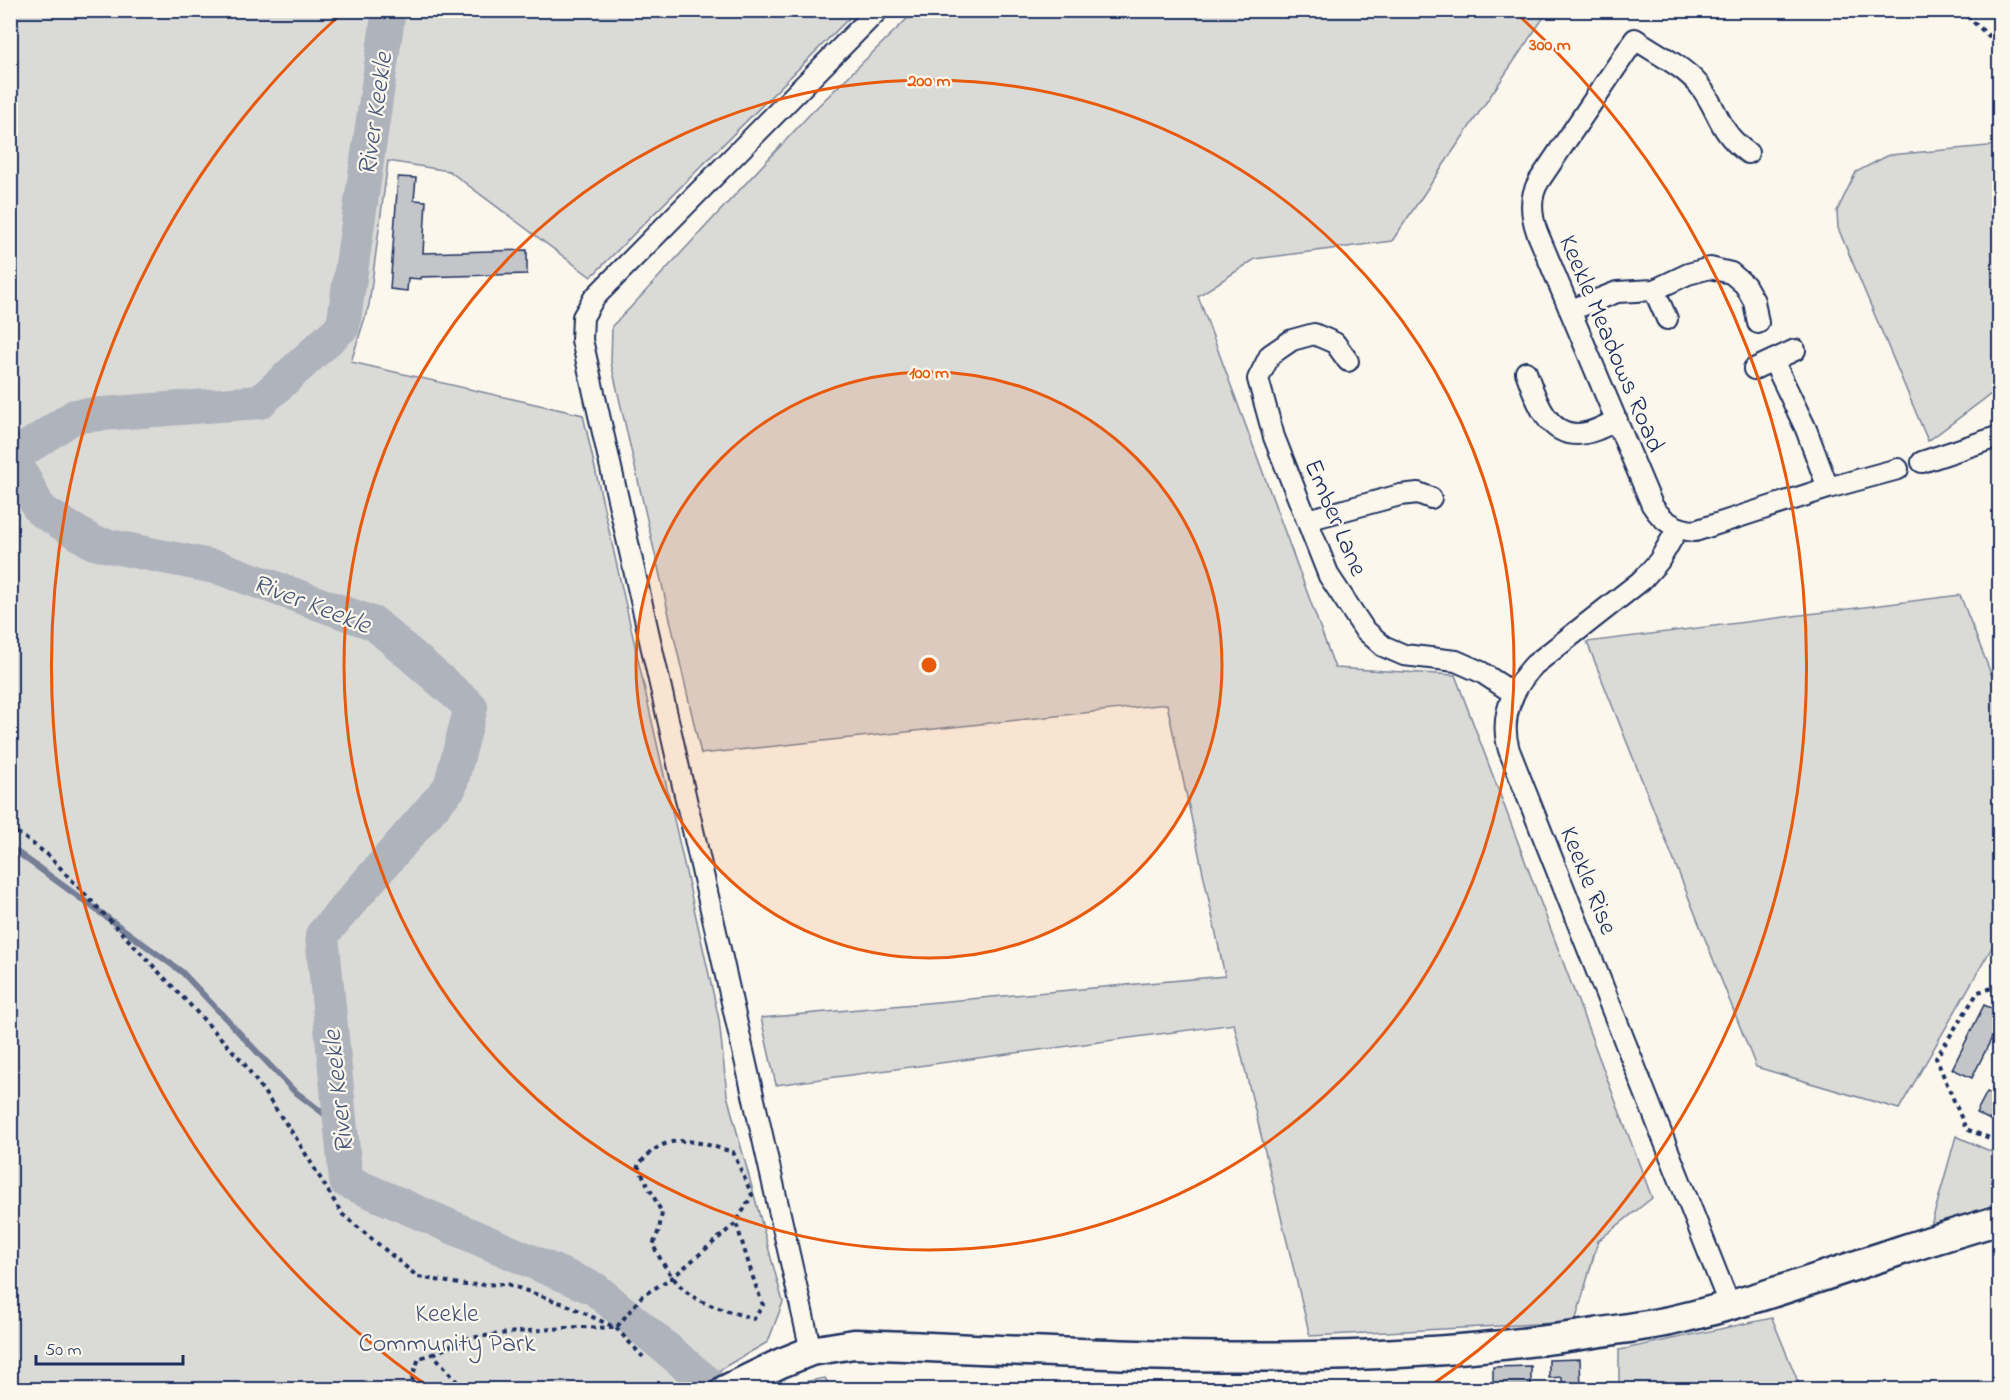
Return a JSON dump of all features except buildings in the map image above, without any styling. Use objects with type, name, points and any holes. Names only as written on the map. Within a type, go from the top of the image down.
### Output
[{"type":"main road","points":[[737,1384],[812,1351],[854,1344],[1185,1356],[1314,1357],[1429,1352],[1553,1340],[1670,1321],[1789,1288],[1902,1249],[2000,1220]]},
{"type":"street","points":[[812,1351],[582,340],[584,317],[594,298],[878,10]]},
{"type":"street","name":"Keekle Meadows Road","points":[[1678,528],[1662,518],[1652,505],[1537,232],[1532,214],[1533,193],[1635,39],[1697,82],[1726,134],[1748,153]]},
{"type":"street","points":[[1571,310],[1617,292],[1654,290],[1696,271],[1710,268],[1724,270],[1736,277],[1749,291],[1754,301],[1758,323]]},
{"type":"street","points":[[1654,290],[1667,319]]},
{"type":"street","name":"Ember Lane","points":[[1348,361],[1335,343],[1314,334],[1293,340],[1270,356],[1258,379],[1274,437],[1329,576],[1364,629],[1383,646],[1404,655],[1456,661],[1481,672],[1513,693]]},
{"type":"street","points":[[1754,369],[1795,350]]},
{"type":"street","points":[[1773,360],[1806,429],[1828,488]]},
{"type":"street","points":[[1526,372],[1537,401],[1547,418],[1560,430],[1576,434],[1594,431],[1617,420]]},
{"type":"street","points":[[1922,462],[2000,436]]},
{"type":"street","points":[[1678,528],[1686,531],[1704,530],[1828,488],[1898,469]]},
{"type":"street","points":[[1307,520],[1400,495],[1418,493],[1431,498]]},
{"type":"street","name":"Keekle Rise","points":[[1678,528],[1652,570],[1626,594],[1534,665],[1518,683],[1505,723],[1509,750],[1729,1304]]},
{"type":"path","points":[[1960,10],[2000,46]]},
{"type":"path","points":[[10,827],[48,855],[243,1062],[297,1138],[342,1214],[418,1277],[466,1286],[507,1284],[567,1305],[616,1328],[643,1357]]},
{"type":"path","points":[[2000,986],[1978,992],[1936,1058],[1966,1129],[2000,1142]]},
{"type":"path","points":[[616,1328],[642,1296],[673,1277],[736,1223],[752,1195],[733,1152],[696,1141],[666,1142],[648,1153],[638,1166],[662,1213],[660,1230],[653,1245],[662,1262],[673,1277],[696,1298],[754,1319],[763,1305],[752,1280],[736,1223]]},
{"type":"path","points":[[415,1389],[412,1377],[419,1358],[469,1338],[578,1327],[616,1328]]},
{"type":"path","points":[[433,1354],[464,1389]]},
{"type":"green space","name":"Keekle Community Park","points":[[10,11],[856,11],[591,277],[449,171],[388,161],[369,305],[351,362],[583,415],[719,1019],[727,1095],[783,1302],[768,1342],[726,1366],[693,1389],[11,1389]]},
{"type":"green space","points":[[915,11],[1548,11],[1392,241],[1255,259],[1198,296],[1335,668],[1455,675],[1652,1198],[1598,1241],[1575,1322],[1310,1336],[1234,1024],[776,1085],[761,1018],[1225,976],[1167,704],[701,754],[611,363],[612,326],[810,114]]},
{"type":"green space","points":[[1999,145],[1999,388],[1928,441],[1838,228],[1837,211],[1856,172],[1889,155]]},
{"type":"green space","points":[[1960,595],[1999,694],[1999,935],[1899,1109],[1756,1067],[1587,642]]},
{"type":"green space","points":[[1956,1136],[1999,1155],[1999,1209],[1930,1229]]},
{"type":"green space","points":[[1772,1318],[1801,1389],[1619,1389],[1619,1350]]},
{"type":"green space","points":[[825,1378],[832,1389],[772,1389],[775,1387]]},
{"type":"waterway","name":"River Keekle","points":[[389,10],[343,326],[260,402],[75,416],[13,457],[40,510],[94,543],[220,568],[375,624],[471,707],[450,787],[322,935],[346,1181],[595,1289],[716,1390]]},
{"type":"waterway","name":"River Keekle","points":[[10,470],[24,477]]},
{"type":"waterway","points":[[10,847],[182,972],[293,1090],[340,1126]]}]
